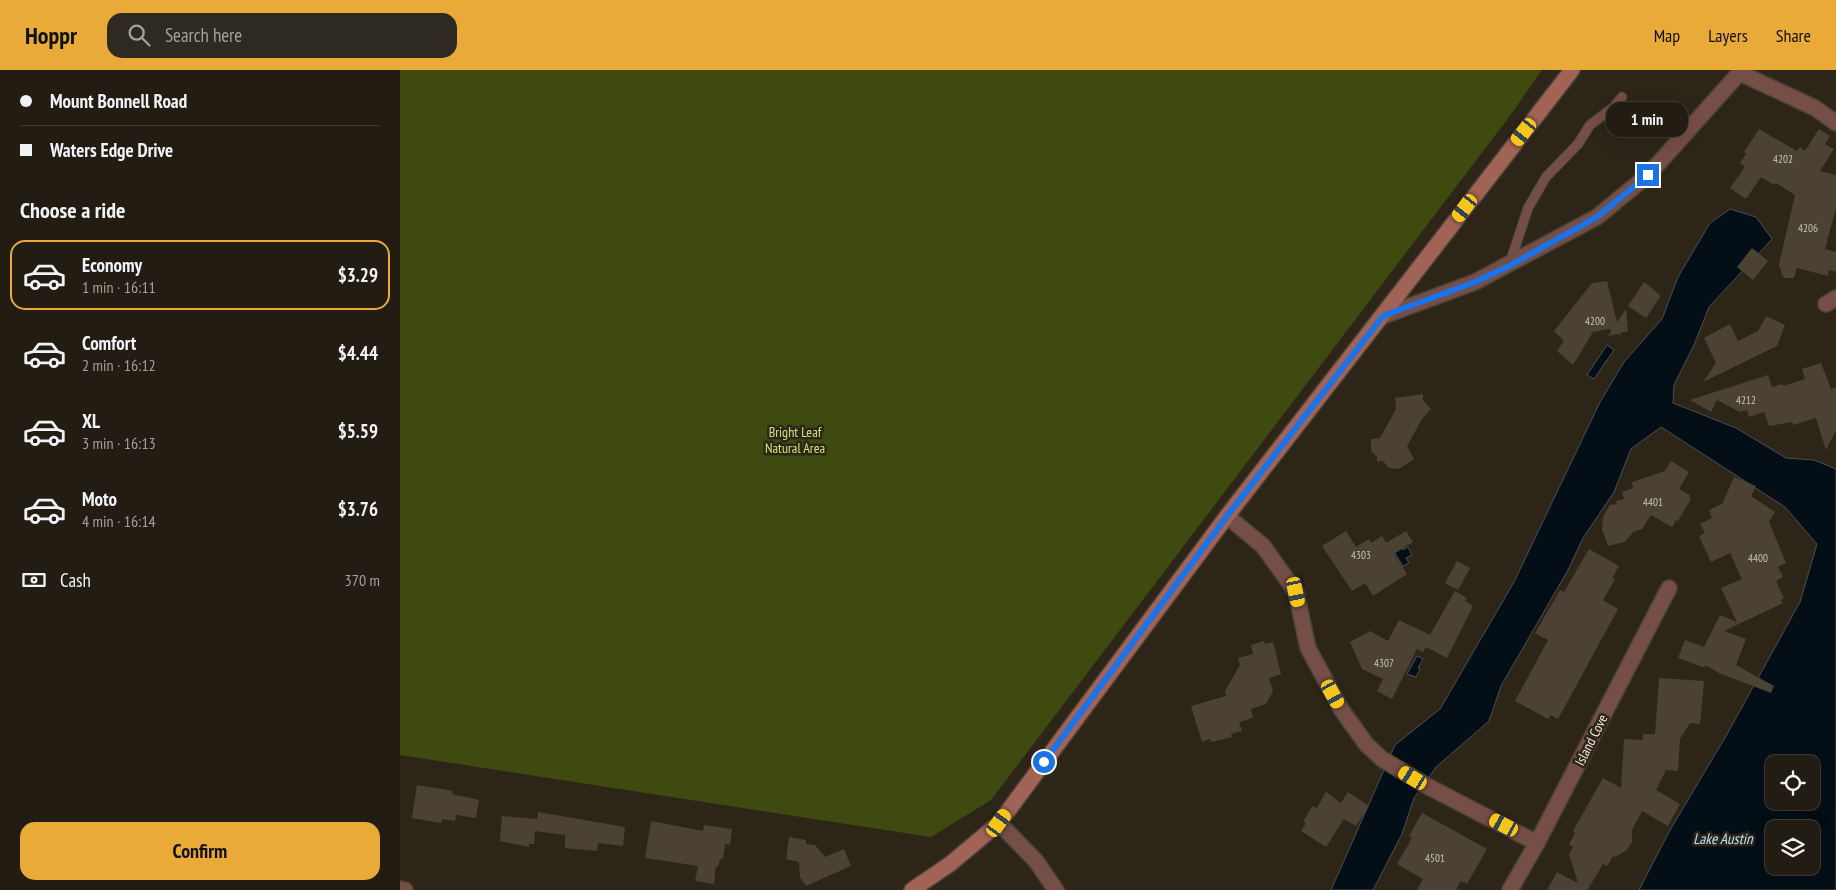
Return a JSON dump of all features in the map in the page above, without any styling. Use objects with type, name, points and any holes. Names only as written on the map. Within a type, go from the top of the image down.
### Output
[{"type":"street","points":[[912,890],[950,864],[999,823],[1227,516],[1572,70]]},
{"type":"street","points":[[1383,316],[1475,282],[1509,266],[1597,217],[1648,175],[1741,72],[1815,108],[1836,123]]},
{"type":"street","points":[[1227,516],[1263,546],[1296,592],[1308,648],[1341,709],[1366,744],[1382,759],[1429,787],[1537,843]]},
{"type":"street","name":"Island Cove","points":[[1510,890],[1537,843],[1670,588]]},
{"type":"street","points":[[999,823],[1036,861],[1056,890]]},
{"type":"street","points":[[400,889],[405,890]]},
{"type":"lane","points":[[1509,266],[1528,208],[1546,178],[1578,144],[1590,125],[1614,107],[1622,97]]},
{"type":"green space","name":"Bright Leaf Natural Area","points":[[400,70],[1542,70],[1512,113],[991,800],[931,837],[400,755]]},
{"type":"water","name":"Lake Austin","points":[[1730,209],[1756,217],[1772,239],[1709,307],[1694,345],[1674,385],[1673,403],[1736,428],[1786,458],[1814,460],[1836,469],[1836,890],[1639,890],[1670,830],[1726,736],[1800,602],[1817,544],[1785,507],[1661,427],[1631,449],[1614,492],[1583,538],[1568,570],[1501,686],[1489,721],[1436,767],[1414,798],[1402,834],[1373,890],[1331,890],[1395,745],[1440,709],[1514,582],[1600,402],[1624,362],[1662,319],[1678,277],[1710,223]]},
{"type":"water","points":[[1607,345],[1614,350],[1594,379],[1587,375]]},
{"type":"water","points":[[1399,543],[1403,550],[1408,547],[1412,555],[1406,558],[1409,563],[1403,566],[1391,547]]},
{"type":"water","points":[[1417,656],[1423,659],[1416,677],[1407,674]]},
{"type":"building","points":[[1759,129],[1797,151],[1800,147],[1805,151],[1819,129],[1830,136],[1825,144],[1834,149],[1820,171],[1836,175],[1836,208],[1825,249],[1836,252],[1836,272],[1829,270],[1828,276],[1797,268],[1794,278],[1785,278],[1782,275],[1779,264],[1795,195],[1776,183],[1774,185],[1761,177],[1746,199],[1730,188],[1745,167],[1740,163],[1746,154],[1744,152]]},
{"type":"building","points":[[1752,248],[1768,261],[1753,280],[1737,267]]},
{"type":"building","points":[[1607,281],[1617,322],[1626,309],[1628,331],[1620,333],[1621,336],[1617,334],[1608,336],[1612,330],[1609,329],[1593,332],[1573,365],[1557,351],[1564,341],[1554,331],[1592,283]]},
{"type":"building","points":[[1644,282],[1659,294],[1660,297],[1646,318],[1628,306]]},
{"type":"building","points":[[1766,316],[1785,325],[1777,346],[1703,382],[1716,363],[1704,338],[1730,324],[1738,341],[1758,331]]},
{"type":"building","points":[[1821,363],[1831,389],[1836,387],[1836,430],[1826,450],[1816,418],[1793,425],[1792,422],[1769,426],[1764,412],[1749,417],[1747,410],[1740,412],[1717,400],[1711,412],[1690,400],[1768,375],[1772,387],[1783,384],[1783,386],[1805,379],[1802,369]]},
{"type":"building","points":[[1423,394],[1423,400],[1431,409],[1422,419],[1407,446],[1414,459],[1399,469],[1389,468],[1383,461],[1377,462],[1377,457],[1371,451],[1371,439],[1380,438],[1396,409],[1395,398]]},
{"type":"building","points":[[1671,461],[1689,472],[1679,489],[1690,495],[1691,499],[1678,521],[1676,520],[1672,527],[1651,515],[1642,529],[1633,532],[1625,542],[1608,546],[1602,529],[1603,517],[1610,505],[1617,504],[1616,501],[1624,499],[1622,492],[1633,488],[1632,482],[1665,471]]},
{"type":"building","points":[[1734,477],[1756,486],[1751,496],[1775,512],[1769,522],[1786,563],[1778,567],[1783,577],[1776,581],[1784,598],[1781,600],[1783,603],[1724,631],[1746,639],[1736,665],[1774,686],[1771,693],[1719,673],[1705,665],[1705,668],[1678,658],[1685,640],[1704,647],[1720,615],[1737,622],[1721,588],[1742,579],[1730,553],[1711,562],[1699,536],[1705,533],[1700,524],[1712,518],[1709,510],[1722,504]]},
{"type":"building","points":[[1346,531],[1356,547],[1369,539],[1371,543],[1382,536],[1386,543],[1406,531],[1413,542],[1394,554],[1407,574],[1373,596],[1365,583],[1352,591],[1322,546]]},
{"type":"building","points":[[1589,549],[1619,566],[1612,578],[1615,579],[1603,600],[1618,609],[1558,719],[1551,715],[1548,719],[1515,701],[1548,640],[1535,633],[1560,590],[1564,592]]},
{"type":"building","points":[[1457,561],[1470,568],[1458,590],[1445,583]]},
{"type":"building","points":[[1455,591],[1467,598],[1465,601],[1473,606],[1447,658],[1426,647],[1423,652],[1417,649],[1392,699],[1377,691],[1383,679],[1362,669],[1350,642],[1370,631],[1388,641],[1399,620],[1430,635]]},
{"type":"building","points":[[1264,641],[1265,644],[1273,642],[1281,674],[1269,678],[1273,691],[1266,704],[1251,709],[1253,718],[1239,722],[1242,731],[1231,734],[1232,737],[1211,742],[1210,739],[1202,742],[1191,706],[1226,696],[1225,691],[1240,665],[1238,658],[1253,654],[1251,645]]},
{"type":"building","points":[[1659,678],[1704,681],[1700,724],[1690,723],[1680,739],[1678,771],[1666,770],[1656,790],[1680,804],[1668,826],[1642,811],[1632,830],[1632,842],[1627,850],[1615,857],[1613,856],[1607,866],[1603,864],[1588,889],[1590,890],[1547,890],[1557,872],[1578,883],[1569,854],[1573,847],[1569,844],[1575,833],[1573,831],[1603,778],[1621,788],[1624,739],[1643,740],[1643,734],[1655,734]]},
{"type":"building","points":[[417,785],[453,791],[452,794],[479,800],[476,818],[456,815],[455,821],[442,819],[441,823],[412,818]]},
{"type":"building","points":[[1326,792],[1341,803],[1348,792],[1369,806],[1356,826],[1344,819],[1326,847],[1301,831],[1306,823],[1303,822],[1312,806],[1317,808]]},
{"type":"building","points":[[538,812],[625,827],[623,846],[598,843],[597,851],[565,848],[565,835],[535,831],[534,844],[529,844],[529,847],[500,841],[502,816],[537,819]]},
{"type":"building","points":[[1422,813],[1487,849],[1467,884],[1461,881],[1456,890],[1417,890],[1423,879],[1397,864],[1412,838],[1409,836]]},
{"type":"building","points":[[651,821],[703,831],[704,825],[732,829],[730,845],[725,844],[723,859],[720,859],[718,867],[716,866],[714,884],[695,881],[698,866],[645,858]]},
{"type":"building","points":[[789,837],[806,840],[806,844],[815,845],[825,857],[844,849],[851,866],[806,886],[800,877],[799,862],[786,859]]},
{"type":"route","points":[[1044,762],[1227,516],[1383,316],[1475,282],[1509,266],[1597,217],[1648,175]]}]
